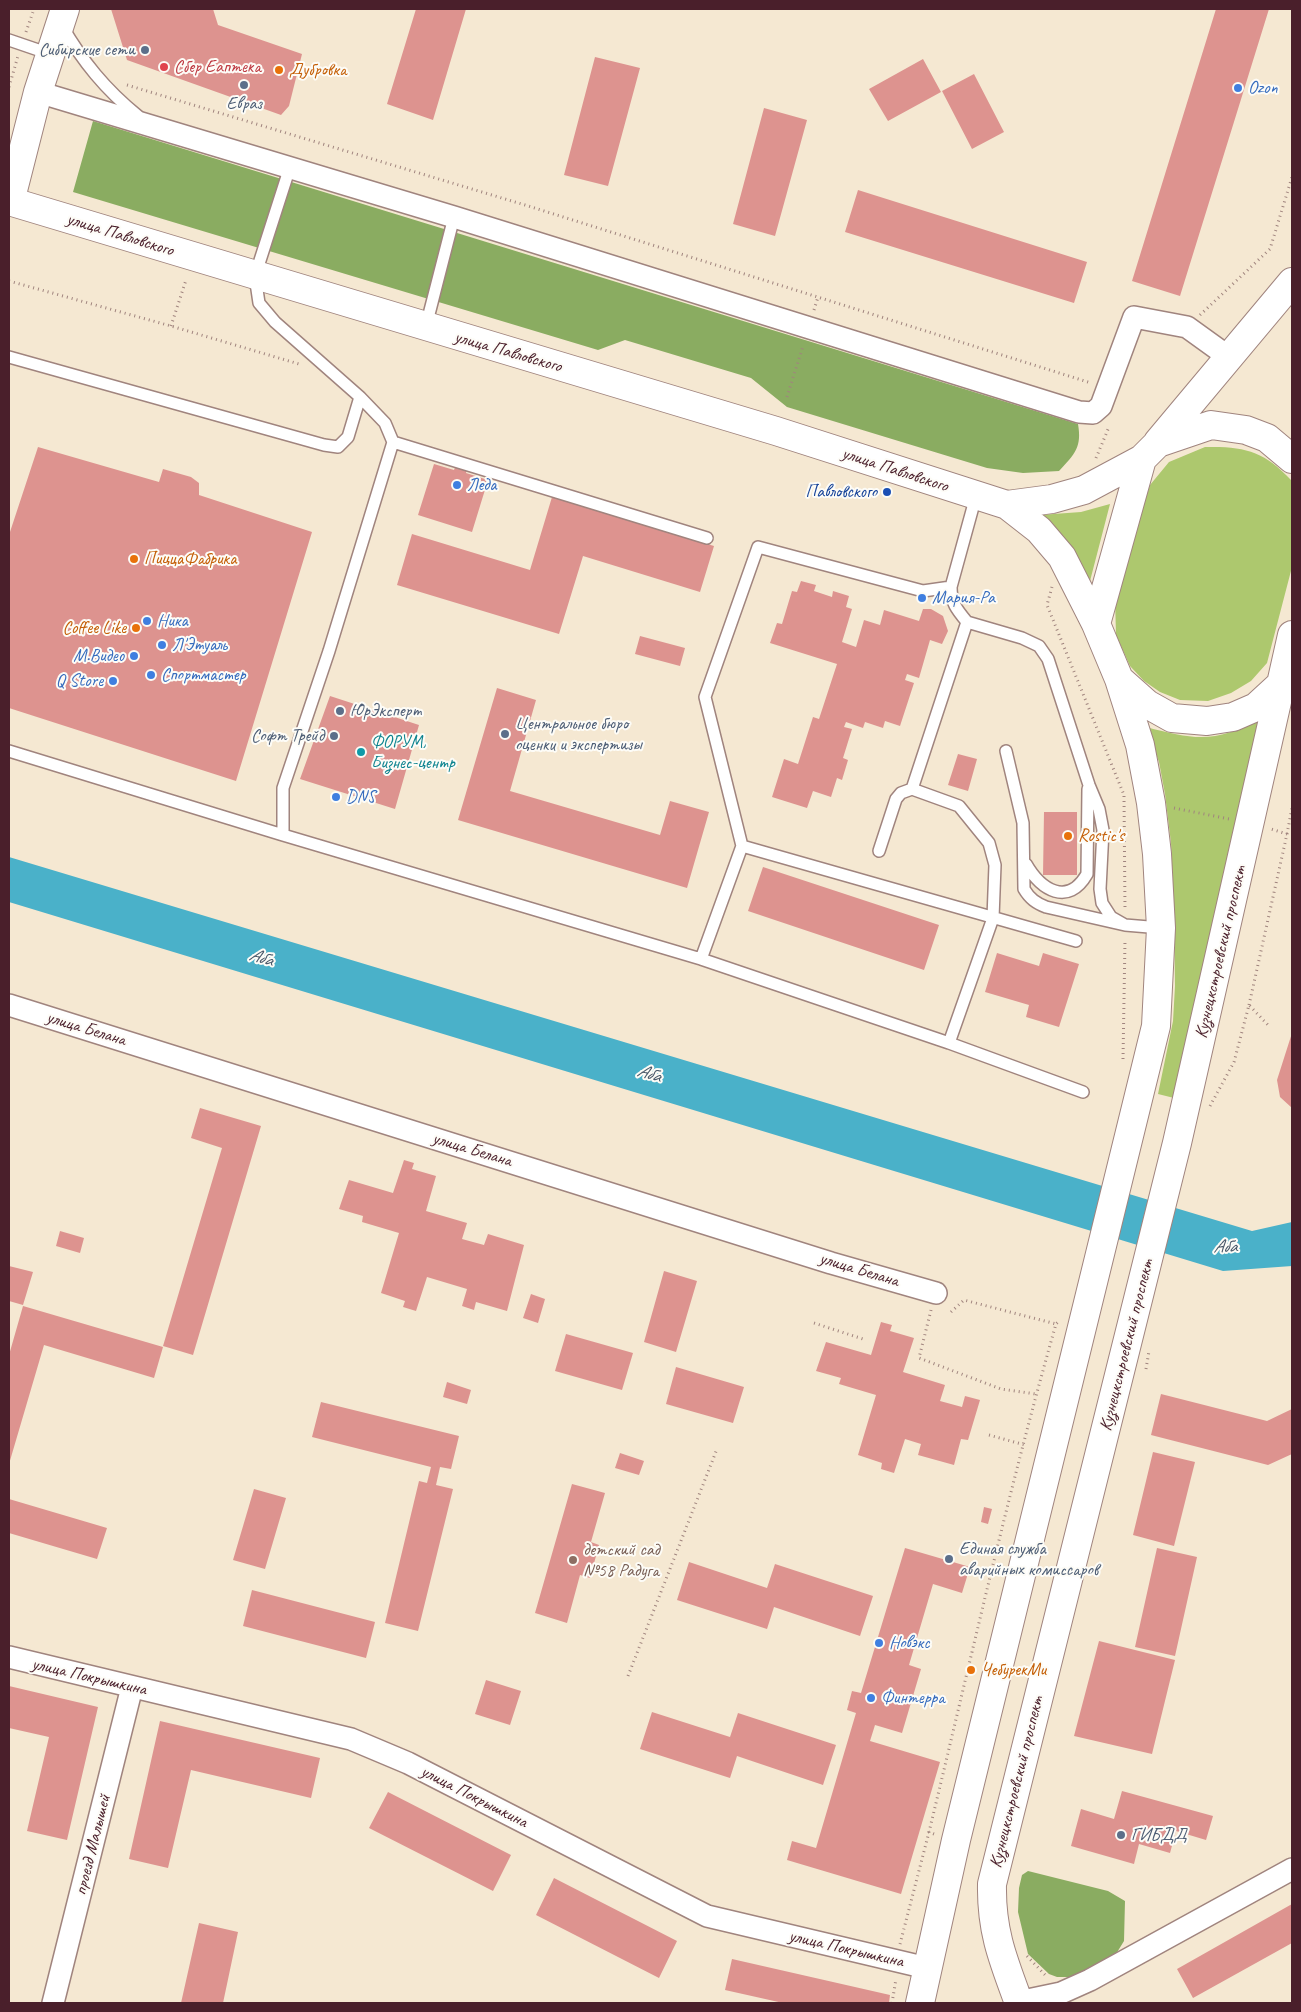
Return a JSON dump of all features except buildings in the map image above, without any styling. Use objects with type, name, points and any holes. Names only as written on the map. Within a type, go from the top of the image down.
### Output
[{"type":"main road","points":[[9,202],[38,92],[63,16]]},
{"type":"main road","name":"улица Павловского","points":[[9,202],[425,328],[766,428],[1007,505],[1039,530],[1062,557],[1096,624],[1119,680]]},
{"type":"main road","points":[[1096,624],[1150,451],[1292,282]]},
{"type":"main road","points":[[1150,451],[1211,425],[1246,430],[1267,438],[1292,459]]},
{"type":"main road","name":"улица Павловского","points":[[1007,505],[1052,500],[1084,490],[1150,451]]},
{"type":"main road","name":"Кузнецкстроевский проспект","points":[[1019,2002],[996,1937],[991,1912],[992,1884],[1176,1143],[1252,823],[1292,635]]},
{"type":"main road","points":[[1119,680],[1147,704],[1172,718],[1207,721],[1233,718],[1256,707],[1282,684]]},
{"type":"main road","points":[[920,2003],[958,1830],[1156,1026],[1161,928],[1157,854],[1151,803],[1140,745],[1119,680]]},
{"type":"street","points":[[38,92],[454,217],[1080,412],[1093,413],[1101,406],[1110,388],[1134,317],[1187,327],[1230,358]]},
{"type":"street","name":"улица Белана","points":[[9,1005],[936,1293]]},
{"type":"street","name":"улица Покрышкина","points":[[9,1658],[351,1739],[416,1768],[707,1916],[895,1962],[927,1968]]},
{"type":"street","name":"проезд Малышей","points":[[53,2003],[132,1687]]},
{"type":"street","points":[[1019,2002],[1060,1993],[1090,1980],[1292,1870]]},
{"type":"lane","points":[[63,16],[77,52],[110,94],[147,124]]},
{"type":"lane","points":[[9,40],[50,54]]},
{"type":"lane","points":[[283,835],[283,788],[329,651],[393,442],[384,423],[360,397],[275,322],[259,303],[255,276],[290,167]]},
{"type":"lane","points":[[425,328],[454,217]]},
{"type":"lane","points":[[9,357],[324,446],[338,447],[348,437],[360,397]]},
{"type":"lane","points":[[393,442],[707,538]]},
{"type":"lane","points":[[976,496],[951,587],[951,598],[955,607],[967,622],[1022,638],[1038,646],[1053,671],[1088,786],[1099,809],[1103,830],[1100,889],[1102,903],[1111,917],[1125,925]]},
{"type":"lane","points":[[701,959],[742,846],[705,697],[758,547],[923,591],[951,587]]},
{"type":"lane","points":[[879,852],[896,799],[902,793],[912,788],[967,622]]},
{"type":"lane","points":[[9,751],[283,835],[701,959],[948,1043],[1083,1092]]},
{"type":"lane","points":[[1006,751],[1023,823],[1026,864],[1024,889],[1035,903],[1125,925],[1161,928]]},
{"type":"lane","points":[[1026,864],[1034,879],[1045,889],[1070,890],[1081,885],[1087,874],[1088,786]]},
{"type":"lane","points":[[912,788],[959,806],[988,844],[995,865],[993,918],[948,1043]]},
{"type":"lane","points":[[742,846],[1076,941]]},
{"type":"path","points":[[126,85],[525,205],[1110,388]]},
{"type":"path","points":[[1187,327],[1270,249],[1292,177]]},
{"type":"path","points":[[172,326],[186,280]]},
{"type":"path","points":[[9,281],[172,326],[335,375]]},
{"type":"path","points":[[786,397],[805,340]]},
{"type":"path","points":[[1053,585],[1047,605],[1124,796],[1123,1068]]},
{"type":"path","points":[[1124,796],[1252,823],[1287,834]]},
{"type":"path","points":[[1206,1114],[1234,1062],[1249,1006],[1292,808]]},
{"type":"path","points":[[1249,1006],[1269,1026]]},
{"type":"path","points":[[936,1293],[919,1358],[1001,1389],[1036,1394]]},
{"type":"path","points":[[951,1312],[964,1300],[1056,1324]]},
{"type":"path","points":[[814,1324],[866,1340]]},
{"type":"path","points":[[989,1435],[1025,1445]]},
{"type":"path","points":[[628,1676],[717,1449]]},
{"type":"path","points":[[892,2003],[896,1990],[895,1962],[929,1832]]},
{"type":"path","points":[[1025,1955],[1060,1993]]},
{"type":"green space","points":[[93,121],[1078,424],[1078,444],[1073,455],[1059,471],[1023,473],[987,468],[787,407],[751,378],[625,340],[598,350],[73,192]]},
{"type":"green space","points":[[1205,447],[1242,449],[1253,452],[1272,462],[1291,480],[1292,567],[1267,663],[1251,681],[1231,693],[1208,701],[1180,700],[1160,692],[1144,681],[1130,666],[1116,635],[1115,598],[1150,485],[1169,462]]},
{"type":"green space","points":[[1110,504],[1090,581],[1071,550],[1040,515],[1081,512]]},
{"type":"green space","points":[[1261,717],[1174,1098],[1158,1094],[1173,1021],[1175,986],[1174,910],[1171,843],[1165,794],[1159,762],[1146,727],[1178,735],[1205,737],[1231,732]]},
{"type":"green space","points":[[1028,1871],[1108,1891],[1125,1901],[1124,1941],[1116,1954],[1071,1977],[1057,1977],[1049,1974],[1028,1954],[1018,1912],[1019,1888],[1022,1875]]},
{"type":"water","name":"Аба","points":[[9,857],[1252,1231],[1292,1222],[1292,1266],[1223,1271],[9,902]]},
{"type":"place","name":"Сибирские сети","points":[[145,50]]},
{"type":"place","name":"Сбер Еаптека","points":[[164,67]]},
{"type":"place","name":"Дубровка","points":[[279,70]]},
{"type":"place","name":"Евраз","points":[[244,85]]},
{"type":"place","name":"Ozon","points":[[1238,88]]},
{"type":"place","name":"Леда","points":[[457,485]]},
{"type":"place","name":"Павловского","points":[[887,492]]},
{"type":"place","name":"ПиццаФабрика","points":[[134,559]]},
{"type":"place","name":"Мария-Ра","points":[[922,598]]},
{"type":"place","name":"Ника","points":[[147,621]]},
{"type":"place","name":"Coffee Like","points":[[136,628]]},
{"type":"place","name":"Л'Этуаль","points":[[162,645]]},
{"type":"place","name":"М.Видео","points":[[134,656]]},
{"type":"place","name":"Спортмастер","points":[[151,675]]},
{"type":"place","name":"Q Store","points":[[113,681]]},
{"type":"place","name":"ЮрЭксперт","points":[[340,711]]},
{"type":"place","name":"Центральное бюро оценки и экспертизы","points":[[505,734]]},
{"type":"place","name":"Софт Трейд","points":[[334,736]]},
{"type":"place","name":"ФОРУМ, Бизнес-центр","points":[[361,752]]},
{"type":"place","name":"DNS","points":[[336,797]]},
{"type":"place","name":"Rostic's","points":[[1068,836]]},
{"type":"place","name":"Единая служба аварийных комиссаров","points":[[949,1559]]},
{"type":"place","name":"детский сад №58 Радуга","points":[[573,1560]]},
{"type":"place","name":"Новэкс","points":[[879,1643]]},
{"type":"place","name":"ЧебурекМи","points":[[971,1670]]},
{"type":"place","name":"Финтерра","points":[[871,1698]]},
{"type":"place","name":"ГИБДД","points":[[1121,1835]]}]
